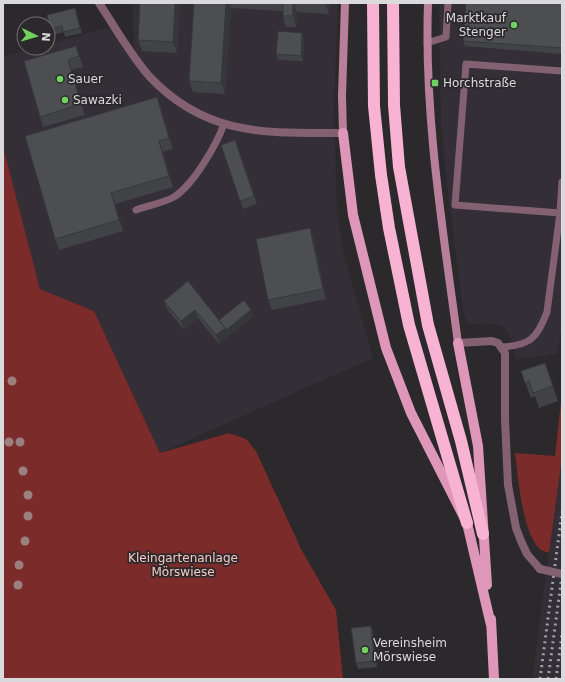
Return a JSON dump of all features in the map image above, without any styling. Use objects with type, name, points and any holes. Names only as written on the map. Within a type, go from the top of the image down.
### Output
[{"type":"highway","points":[[373,3],[374,106],[381,175],[389,228],[416,349],[467,523]]},
{"type":"highway","points":[[393,3],[394,106],[399,167],[428,325],[461,441],[483,534]]},
{"type":"main road","points":[[343,134],[353,215],[386,348],[411,413],[467,523],[491,625]]},
{"type":"main road","points":[[458,343],[478,446],[494,679]]},
{"type":"street","points":[[99,3],[136,59],[149,75],[167,93],[191,109],[224,124],[260,132],[343,134],[342,96],[345,3]]},
{"type":"street","points":[[428,3],[428,92],[441,221],[458,343],[492,341],[502,347],[506,360],[505,419],[508,485],[516,528],[526,554],[540,569],[562,574]]},
{"type":"lane","points":[[427,43],[446,37],[448,3]]},
{"type":"lane","points":[[561,212],[455,205],[466,64],[562,71]]},
{"type":"lane","points":[[136,210],[172,198],[184,189],[218,142],[224,124]]},
{"type":"lane","points":[[502,347],[520,346],[532,340],[542,327],[547,312],[561,212],[562,182]]},
{"type":"shaded area","points":[[132,3],[338,3],[334,104],[337,212],[344,255],[373,358],[160,453],[94,311],[40,289],[3,146],[3,57],[16,53],[16,56],[56,56],[56,42],[109,27],[134,56]]},
{"type":"shaded area","points":[[439,3],[562,3],[562,326],[557,354],[516,359],[511,337],[504,328],[500,325],[485,323],[478,325],[468,323],[464,316],[447,184],[441,123]]},
{"type":"shaded area","points":[[562,458],[562,679],[532,679],[549,553]]},
{"type":"green space","name":"Kleingartenanlage Mörswiese","points":[[3,146],[40,289],[94,311],[160,453],[229,433],[246,439],[256,451],[301,549],[336,610],[343,679],[3,679]]},
{"type":"green space","points":[[562,392],[562,458],[549,553],[541,550],[529,532],[522,504],[515,453],[555,456]]},
{"type":"building","points":[[140,3],[175,3],[173,42],[138,40]]},
{"type":"building","points":[[194,3],[226,3],[221,83],[189,81]]},
{"type":"building","points":[[283,3],[293,3],[293,16],[283,16]]},
{"type":"building","name":"Marktkauf Stenger","points":[[466,3],[562,3],[562,48],[463,41]]},
{"type":"building","points":[[75,8],[80,28],[63,32],[62,26],[56,28],[56,16],[47,15]]},
{"type":"building","points":[[278,31],[302,33],[301,56],[276,54]]},
{"type":"building","points":[[76,46],[79,56],[68,60],[81,104],[40,117],[24,61],[41,56],[56,56],[56,52]]},
{"type":"building","points":[[157,97],[169,138],[159,141],[169,176],[111,193],[119,220],[55,239],[25,136]]},
{"type":"building","points":[[235,140],[254,196],[240,201],[221,145]]},
{"type":"building","points":[[310,228],[323,289],[268,300],[256,239]]},
{"type":"building","points":[[188,281],[225,328],[216,335],[195,310],[181,321],[164,301]]},
{"type":"building","points":[[244,300],[251,310],[226,330],[219,320]]},
{"type":"building","points":[[545,363],[553,386],[533,393],[529,381],[525,383],[521,371]]},
{"type":"building","name":"Vereinsheim Mörswiese","points":[[371,626],[375,661],[356,663],[351,628]]},
{"type":"railway","points":[[540,679],[562,512]]},
{"type":"railway","points":[[548,679],[562,575]]},
{"type":"railway","points":[[556,679],[562,634]]},
{"type":"place","name":"Marktkauf Stenger","points":[[514,25]]},
{"type":"place","name":"Sauer","points":[[60,79]]},
{"type":"place","name":"Horchstraße","points":[[435,83]]},
{"type":"place","name":"Sawazki","points":[[65,100]]},
{"type":"place","name":"Vereinsheim Mörswiese","points":[[365,650]]}]
